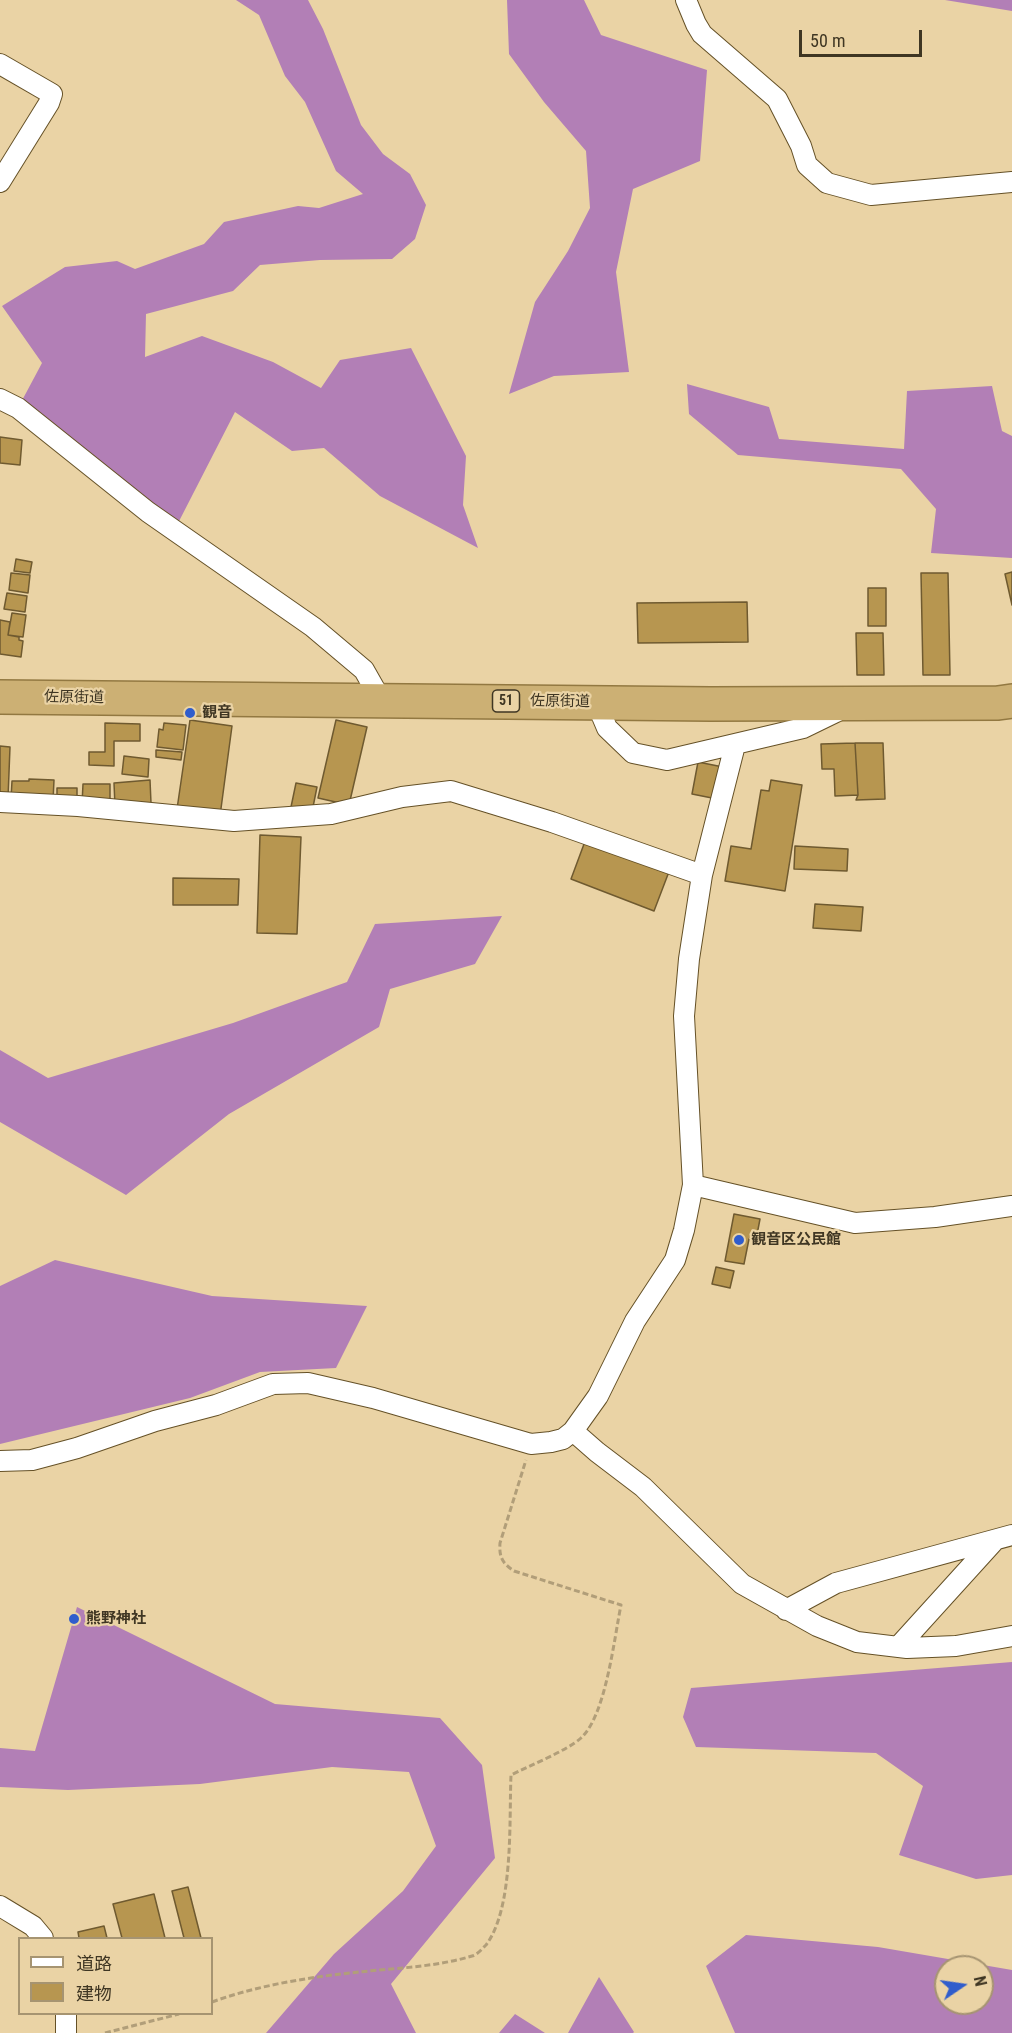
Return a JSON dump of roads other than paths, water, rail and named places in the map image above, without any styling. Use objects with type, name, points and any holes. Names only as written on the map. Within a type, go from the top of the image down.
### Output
[{"type":"highway","name":"佐原街道","points":[[0,697],[596,702],[998,703],[1012,701]]},
{"type":"street","points":[[686,0],[702,34],[777,99],[801,146],[807,165],[827,183],[871,195],[1012,182]]},
{"type":"street","points":[[0,64],[52,94],[49,103],[0,182]]},
{"type":"street","points":[[0,399],[18,408],[148,512],[313,627],[364,670],[381,700]]},
{"type":"street","points":[[596,702],[607,728],[633,753],[667,760],[803,728],[854,703]]},
{"type":"street","points":[[0,1461],[32,1460],[77,1448],[155,1421],[216,1405],[273,1384],[308,1383],[373,1398],[531,1444],[557,1441],[573,1431],[597,1396],[635,1321],[675,1260],[684,1230],[693,1185],[684,1016],[689,958],[702,875],[735,745]]},
{"type":"street","points":[[0,802],[78,806],[234,820],[331,814],[402,797],[451,791],[552,822],[702,875]]},
{"type":"street","points":[[693,1185],[855,1223],[935,1217],[1012,1206]]},
{"type":"street","points":[[573,1431],[643,1487],[742,1584],[817,1626],[857,1642],[898,1647],[956,1646],[1012,1636]]},
{"type":"street","points":[[786,1610],[836,1583],[1004,1537]]},
{"type":"street","points":[[898,1647],[1004,1537]]},
{"type":"street","points":[[0,1906],[33,1926],[42,1937]]},
{"type":"street","points":[[66,2015],[66,2033]]},
{"type":"place","name":"観音","points":[[190,713]]},
{"type":"place","name":"観音区公民館","points":[[739,1240]]},
{"type":"place","name":"熊野神社","points":[[74,1619]]}]
